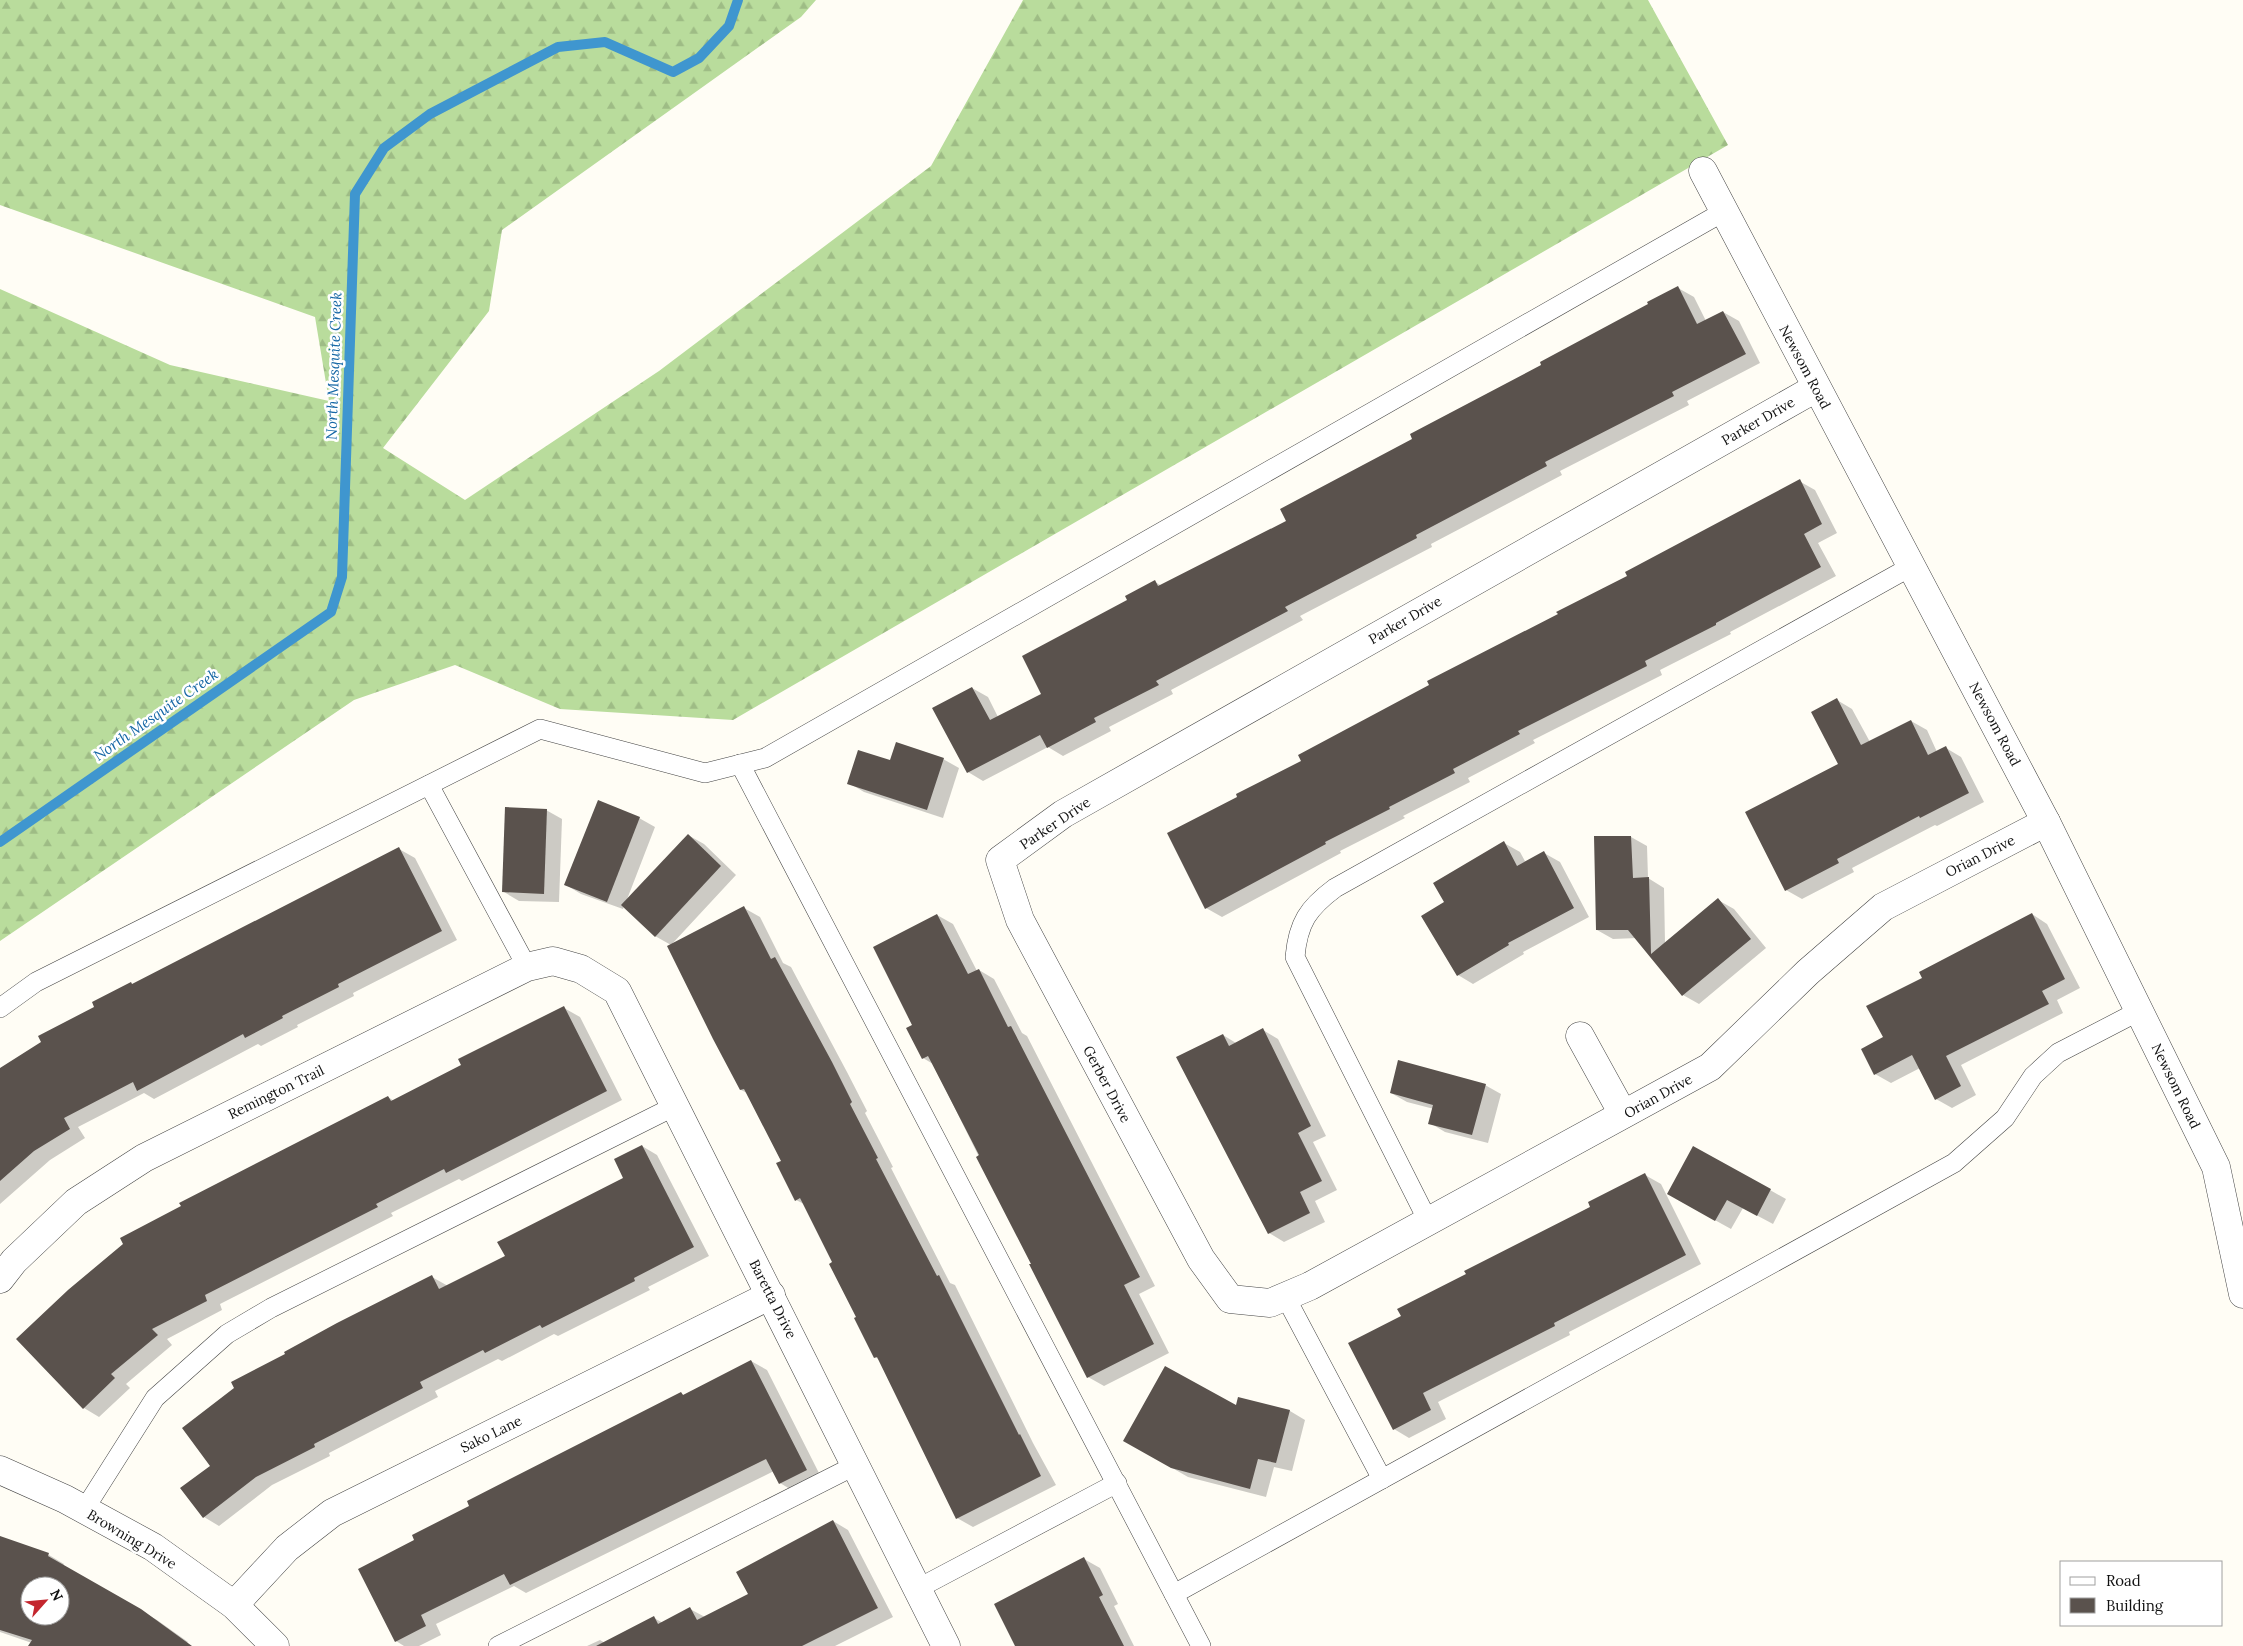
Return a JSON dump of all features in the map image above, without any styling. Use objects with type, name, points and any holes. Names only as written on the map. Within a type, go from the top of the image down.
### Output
[{"type":"street","name":"Newsom Road","points":[[1703,172],[2046,822],[2216,1167],[2243,1294]]},
{"type":"street","name":"Parker Drive","points":[[1000,860],[1063,814],[1816,388]]},
{"type":"street","name":"Orian Drive","points":[[1230,1299],[1270,1303],[1310,1286],[1710,1067],[1808,972],[1883,907],[2046,822]]},
{"type":"street","name":"Gerber Drive","points":[[1000,860],[1020,920],[1201,1259],[1230,1299]]},
{"type":"street","name":"Remington Trail","points":[[0,1279],[14,1261],[76,1202],[144,1158],[527,967],[552,961],[581,969]]},
{"type":"street","name":"Baretta Drive","points":[[581,969],[617,992],[856,1465],[917,1589],[940,1644]]},
{"type":"street","points":[[1580,1036],[1623,1114]]},
{"type":"street","name":"Sako Lane","points":[[234,1605],[287,1548],[332,1513],[771,1295]]},
{"type":"street","name":"Browning Drive","points":[[0,1470],[65,1499],[153,1547],[234,1605],[275,1646]]},
{"type":"lane","points":[[0,1008],[36,982],[540,729],[705,773],[765,758],[1723,212]]},
{"type":"lane","points":[[1428,1221],[1295,957],[1296,937],[1314,904],[1335,888],[1912,566]]},
{"type":"lane","points":[[740,764],[1202,1646]]},
{"type":"lane","points":[[429,785],[527,967]]},
{"type":"lane","points":[[1174,1594],[1954,1163],[2005,1118],[2033,1076],[2058,1053],[2139,1011]]},
{"type":"lane","points":[[84,1510],[155,1398],[227,1334],[271,1308],[675,1106]]},
{"type":"lane","points":[[1285,1296],[1382,1479]]},
{"type":"lane","points":[[498,1646],[856,1465]]},
{"type":"lane","points":[[917,1589],[1117,1483]]},
{"type":"green space","points":[[0,0],[816,0],[801,17],[502,230],[489,311],[383,448],[465,500],[659,371],[931,166],[1023,0],[1648,0],[1728,145],[733,720],[560,709],[455,665],[354,700],[0,941],[0,289],[170,365],[329,401],[315,317],[0,205]]},
{"type":"building","points":[[1678,286],[1697,324],[1723,311],[1746,354],[1672,392],[1674,396],[1545,462],[1547,466],[1416,535],[1417,538],[1285,607],[1288,611],[1156,681],[1159,685],[1094,718],[1096,722],[1047,748],[1040,735],[967,773],[932,708],[972,687],[990,720],[1041,694],[1022,656],[1127,600],[1125,596],[1155,580],[1158,586],[1286,521],[1280,509],[1412,439],[1410,434],[1541,365],[1540,362]]},
{"type":"building","points":[[1800,479],[1822,524],[1804,534],[1821,567],[1716,623],[1716,625],[1645,661],[1647,666],[1518,731],[1520,734],[1453,769],[1455,773],[1389,807],[1390,809],[1325,842],[1326,844],[1205,909],[1167,833],[1237,797],[1236,794],[1301,761],[1298,755],[1429,685],[1427,681],[1558,614],[1556,612],[1627,576],[1625,572]]},
{"type":"building","points":[[1837,698],[1861,745],[1911,720],[1928,755],[1946,746],[1969,793],[1920,818],[1919,816],[1837,859],[1839,863],[1785,891],[1745,812],[1838,764],[1811,712]]},
{"type":"building","points":[[896,742],[944,758],[927,810],[847,784],[858,750],[890,760]]},
{"type":"building","points":[[598,800],[640,817],[607,902],[564,885]]},
{"type":"building","points":[[505,807],[547,809],[544,894],[502,892]]},
{"type":"building","points":[[688,834],[721,866],[655,937],[621,905]]},
{"type":"building","points":[[1594,836],[1631,836],[1633,878],[1649,877],[1651,954],[1718,898],[1751,939],[1682,996],[1628,930],[1596,930]]},
{"type":"building","points":[[1504,841],[1517,866],[1544,851],[1574,908],[1508,943],[1509,945],[1457,976],[1421,916],[1444,902],[1433,883]]},
{"type":"building","points":[[399,847],[442,931],[338,984],[339,987],[282,1016],[283,1018],[245,1038],[243,1034],[137,1091],[133,1082],[64,1118],[70,1129],[34,1151],[0,1181],[0,1068],[41,1042],[38,1036],[94,1007],[92,1002],[131,982],[132,984]]},
{"type":"building","points":[[744,906],[771,959],[775,957],[832,1062],[852,1102],[850,1104],[878,1158],[876,1159],[937,1276],[939,1275],[1041,1476],[956,1519],[877,1357],[874,1358],[854,1318],[856,1317],[829,1264],[832,1262],[800,1198],[795,1201],[776,1163],[781,1161],[744,1089],[740,1090],[667,946]]},
{"type":"building","points":[[2032,913],[2065,979],[2042,991],[2049,1004],[1946,1056],[1961,1086],[1935,1100],[1912,1055],[1874,1075],[1861,1049],[1883,1037],[1866,1006],[1922,978],[1919,972]]},
{"type":"building","points":[[937,914],[968,974],[979,969],[1008,1027],[1011,1026],[1140,1277],[1124,1285],[1154,1344],[1087,1378],[976,1157],[979,1155],[928,1056],[922,1059],[906,1028],[912,1025],[873,947]]},
{"type":"building","points":[[564,1006],[607,1091],[446,1173],[444,1169],[376,1204],[378,1207],[205,1295],[207,1301],[152,1329],[158,1335],[111,1374],[115,1378],[83,1409],[16,1339],[68,1290],[123,1244],[120,1238],[181,1206],[179,1203],[388,1096],[391,1101],[461,1065],[458,1059]]},
{"type":"building","points":[[1263,1028],[1311,1126],[1298,1133],[1322,1181],[1300,1192],[1310,1213],[1268,1234],[1176,1057],[1223,1034],[1229,1046]]},
{"type":"building","points":[[1398,1060],[1486,1084],[1472,1135],[1428,1124],[1433,1105],[1390,1093]]},
{"type":"building","points":[[642,1145],[694,1247],[634,1278],[635,1281],[542,1328],[540,1325],[485,1353],[483,1350],[420,1382],[423,1388],[314,1444],[315,1447],[256,1477],[203,1518],[180,1488],[210,1466],[182,1428],[234,1388],[231,1382],[285,1354],[284,1352],[337,1323],[432,1275],[439,1289],[505,1256],[497,1242],[623,1178],[614,1159]]},
{"type":"building","points":[[1693,1146],[1771,1189],[1757,1216],[1727,1200],[1715,1221],[1667,1194]]},
{"type":"building","points":[[1645,1173],[1686,1255],[1554,1323],[1555,1326],[1423,1393],[1431,1410],[1393,1430],[1348,1343],[1401,1316],[1397,1309],[1466,1274],[1464,1271],[1590,1207],[1588,1202]]},
{"type":"building","points":[[751,1360],[807,1470],[779,1484],[766,1459],[510,1585],[504,1574],[421,1615],[426,1626],[395,1642],[358,1569],[414,1540],[412,1535],[469,1506],[467,1501],[681,1392],[683,1395]]},
{"type":"building","points":[[1165,1366],[1236,1405],[1238,1397],[1290,1410],[1276,1463],[1258,1459],[1250,1489],[1171,1468],[1123,1441]]},
{"type":"building","points":[[833,1520],[878,1608],[802,1646],[596,1646],[654,1616],[658,1624],[690,1607],[697,1620],[748,1594],[736,1572]]},
{"type":"building","points":[[0,1536],[49,1553],[48,1556],[141,1609],[192,1646],[28,1646],[32,1640],[0,1630]]},
{"type":"building","points":[[1084,1557],[1103,1595],[1099,1597],[1124,1646],[1015,1646],[994,1604]]},
{"type":"waterway","name":"North Mesquite Creek","points":[[0,842],[331,612],[342,577],[355,194],[384,148],[430,114],[558,47],[605,42],[673,72],[699,58],[729,26],[738,0]]}]
